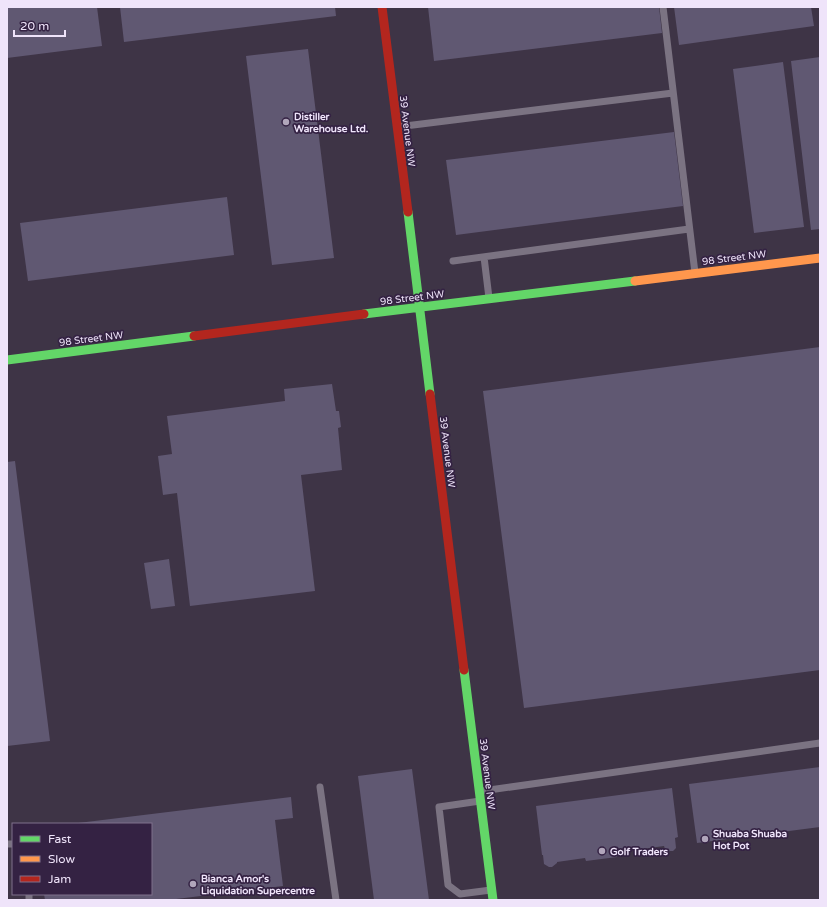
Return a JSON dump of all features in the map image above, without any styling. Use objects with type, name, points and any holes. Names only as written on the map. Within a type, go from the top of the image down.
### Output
[{"type":"street","name":"39 Avenue NW","points":[[382,7],[493,900]]},
{"type":"street","name":"98 Street NW","points":[[7,360],[489,298],[820,258]]},
{"type":"lane","points":[[663,7],[695,273]]},
{"type":"lane","points":[[397,127],[673,93]]},
{"type":"lane","points":[[452,261],[689,229]]},
{"type":"lane","points":[[484,257],[489,298]]},
{"type":"lane","points":[[479,791],[820,743]]},
{"type":"lane","points":[[320,787],[336,900]]},
{"type":"lane","points":[[480,801],[439,807],[448,886],[460,894],[491,890]]},
{"type":"building","points":[[7,7],[97,7],[102,46],[7,58]]},
{"type":"building","points":[[120,7],[335,7],[336,16],[124,42]]},
{"type":"building","points":[[428,7],[659,7],[662,33],[434,61]]},
{"type":"building","points":[[674,7],[811,7],[814,26],[679,45]]},
{"type":"building","points":[[308,49],[334,258],[272,265],[246,56]]},
{"type":"building","points":[[820,57],[820,229],[811,230],[791,61]]},
{"type":"building","points":[[783,62],[804,227],[754,233],[733,69]]},
{"type":"building","points":[[674,132],[683,206],[456,235],[446,160]]},
{"type":"building","points":[[227,197],[234,255],[28,281],[20,223]]},
{"type":"building","points":[[820,347],[820,670],[524,708],[483,391]]},
{"type":"building","points":[[332,384],[336,411],[339,411],[341,427],[338,428],[342,470],[301,475],[315,591],[190,606],[177,493],[163,495],[158,456],[172,454],[167,416],[285,401],[284,389]]},
{"type":"building","points":[[15,461],[50,741],[7,746],[7,462]]},
{"type":"building","points":[[169,559],[175,606],[151,609],[144,563]]},
{"type":"building","points":[[820,767],[820,827],[697,843],[689,784]]},
{"type":"building","points":[[412,769],[429,900],[374,900],[358,776]]},
{"type":"building","points":[[672,788],[678,837],[675,838],[676,848],[673,851],[668,851],[664,846],[620,852],[621,855],[617,855],[617,857],[586,861],[585,858],[557,862],[552,867],[544,864],[536,806]]},
{"type":"building","points":[[291,797],[293,818],[275,820],[283,886],[168,900],[45,900],[44,895],[152,895],[152,823],[78,823]]},
{"type":"traffic: fast","points":[[408,212],[430,394]]},
{"type":"traffic: fast","points":[[364,314],[635,281]]},
{"type":"traffic: fast","points":[[7,360],[194,336]]},
{"type":"traffic: fast","points":[[464,670],[493,900]]},
{"type":"traffic: slow","points":[[635,281],[820,258]]},
{"type":"traffic: jam","points":[[382,7],[408,212]]},
{"type":"traffic: jam","points":[[194,336],[364,314]]},
{"type":"traffic: jam","points":[[430,394],[464,670]]},
{"type":"place","name":"Distiller Warehouse Ltd.","points":[[286,122]]},
{"type":"place","name":"Shuaba Shuaba Hot Pot","points":[[705,839]]},
{"type":"place","name":"Golf Traders","points":[[602,851]]},
{"type":"place","name":"Bianca Amor's Liquidation Supercentre","points":[[193,884]]}]
